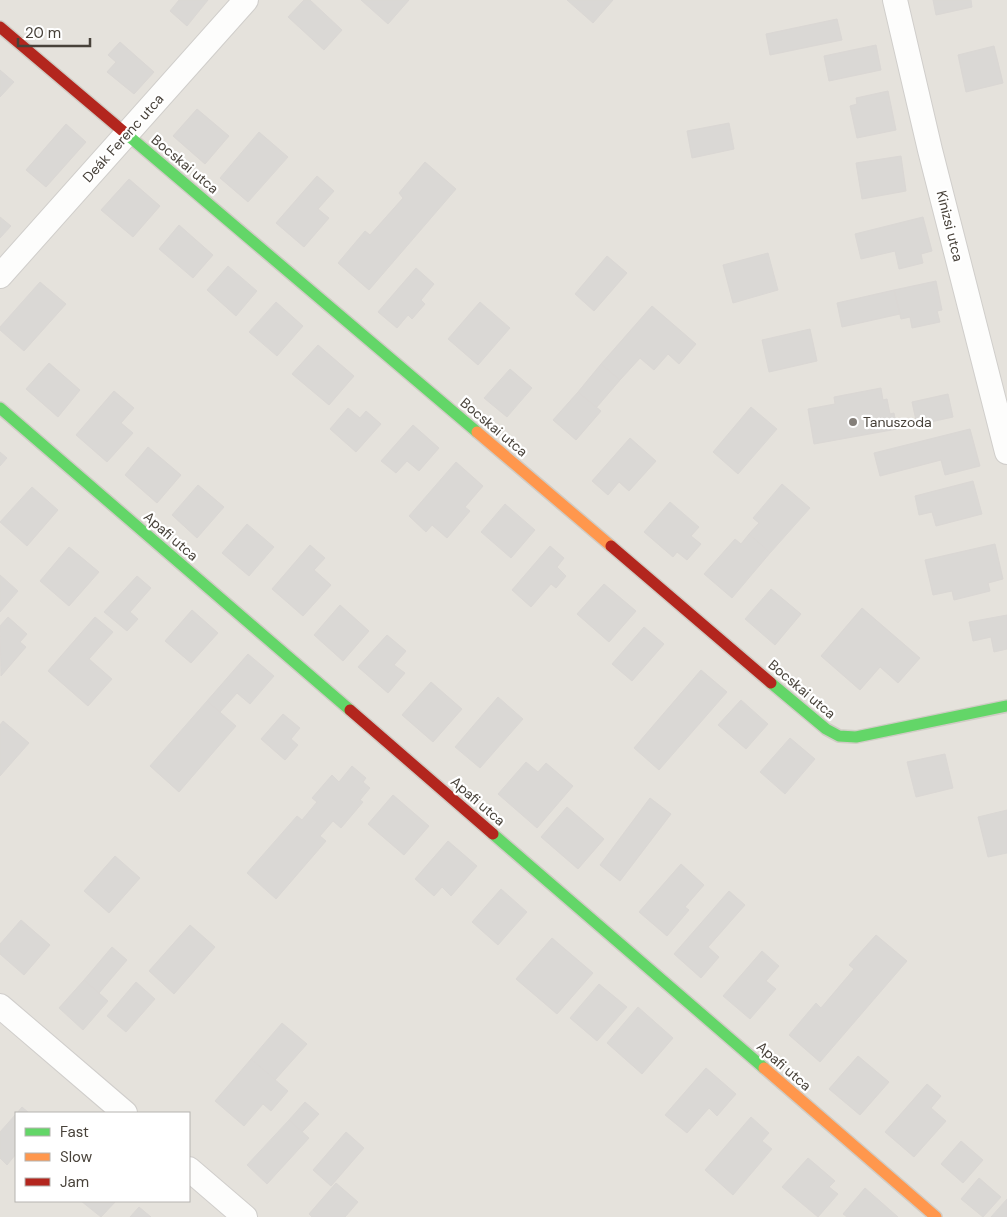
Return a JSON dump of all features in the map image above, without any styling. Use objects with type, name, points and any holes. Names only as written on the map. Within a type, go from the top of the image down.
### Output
[{"type":"street","name":"Deák Ferenc utca","points":[[0,276],[246,0]]},
{"type":"street","name":"Kinizsi utca","points":[[895,0],[930,150],[1007,452]]},
{"type":"street","name":"Bocskai utca","points":[[0,27],[826,730],[839,736],[856,737],[1007,706]]},
{"type":"street","name":"Apafi utca","points":[[0,408],[936,1217]]},
{"type":"street","points":[[0,1006],[124,1112]]},
{"type":"street","points":[[190,1169],[245,1217]]},
{"type":"shaded area","points":[[0,0],[1007,0],[1007,1217],[0,1217]]},
{"type":"building","points":[[179,0],[208,0],[187,26],[170,11]]},
{"type":"building","points":[[304,0],[310,0],[342,30],[324,50],[288,17]]},
{"type":"building","points":[[361,0],[409,0],[388,24]]},
{"type":"building","points":[[567,0],[613,0],[593,23]]},
{"type":"building","points":[[933,0],[971,0],[972,7],[936,15]]},
{"type":"building","points":[[837,19],[842,40],[770,55],[766,34]]},
{"type":"building","points":[[120,42],[154,72],[134,94],[107,72],[116,62],[108,55]]},
{"type":"building","points":[[876,45],[881,70],[829,81],[824,56]]},
{"type":"building","points":[[994,46],[1003,83],[966,92],[958,55]]},
{"type":"building","points":[[0,70],[14,82],[0,97]]},
{"type":"building","points":[[888,91],[896,130],[857,138],[850,106],[857,104],[856,98]]},
{"type":"building","points":[[197,109],[229,136],[205,164],[173,136]]},
{"type":"building","points":[[729,123],[734,149],[692,158],[687,131]]},
{"type":"building","points":[[66,124],[86,142],[46,187],[26,170]]},
{"type":"building","points":[[259,132],[288,157],[248,202],[220,178]]},
{"type":"building","points":[[901,156],[906,191],[862,199],[856,163]]},
{"type":"building","points":[[425,162],[456,189],[369,290],[338,263],[365,231],[370,235],[403,198],[399,193]]},
{"type":"building","points":[[317,176],[334,191],[318,209],[329,218],[304,247],[276,223]]},
{"type":"building","points":[[129,179],[160,206],[133,237],[101,210]]},
{"type":"building","points":[[0,217],[11,226],[0,238]]},
{"type":"building","points":[[923,217],[932,251],[921,254],[923,263],[899,269],[895,251],[861,259],[855,234]]},
{"type":"building","points":[[179,225],[213,255],[193,278],[159,249]]},
{"type":"building","points":[[768,253],[778,290],[733,303],[723,265]]},
{"type":"building","points":[[607,256],[627,273],[594,311],[575,294]]},
{"type":"building","points":[[228,266],[257,291],[236,316],[207,290]]},
{"type":"building","points":[[416,268],[434,284],[421,300],[425,304],[412,319],[408,315],[397,328],[378,312]]},
{"type":"building","points":[[936,281],[942,310],[937,311],[940,322],[912,328],[910,317],[901,319],[894,290]]},
{"type":"building","points":[[40,282],[66,304],[24,351],[0,330],[0,327]]},
{"type":"building","points":[[894,290],[900,314],[842,327],[837,303]]},
{"type":"building","points":[[276,302],[303,326],[277,356],[249,332]]},
{"type":"building","points":[[480,302],[510,328],[478,365],[448,339]]},
{"type":"building","points":[[652,306],[696,344],[679,364],[668,354],[654,370],[640,358],[620,380],[601,364]]},
{"type":"building","points":[[810,329],[817,361],[769,372],[762,340]]},
{"type":"building","points":[[318,345],[354,376],[329,405],[292,374]]},
{"type":"building","points":[[49,363],[80,390],[58,417],[26,389]]},
{"type":"building","points":[[601,364],[620,380],[596,408],[578,392]]},
{"type":"building","points":[[510,369],[532,388],[507,417],[484,398]]},
{"type":"building","name":"Tanuszoda","points":[[881,388],[883,400],[887,399],[890,414],[894,413],[897,429],[814,444],[808,409],[835,404],[834,397]]},
{"type":"building","points":[[114,391],[134,408],[121,423],[133,433],[107,462],[76,435]]},
{"type":"building","points":[[578,392],[601,411],[576,440],[553,420]]},
{"type":"building","points":[[948,394],[953,417],[917,425],[912,402]]},
{"type":"building","points":[[751,407],[777,429],[738,474],[713,452]]},
{"type":"building","points":[[348,408],[360,418],[366,411],[381,424],[356,452],[330,429]]},
{"type":"building","points":[[413,425],[439,448],[419,471],[407,461],[396,473],[381,461]]},
{"type":"building","points":[[970,429],[980,466],[945,475],[941,460],[880,476],[874,453]]},
{"type":"building","points":[[630,438],[656,461],[629,491],[619,482],[608,495],[592,481]]},
{"type":"building","points":[[148,447],[181,475],[157,503],[125,475]]},
{"type":"building","points":[[0,452],[7,458],[0,466]]},
{"type":"building","points":[[456,462],[483,486],[465,507],[470,511],[447,538],[432,525],[426,532],[409,516]]},
{"type":"building","points":[[973,481],[982,514],[936,526],[932,512],[919,515],[915,496]]},
{"type":"building","points":[[782,484],[810,508],[770,553],[749,534],[759,523],[753,518]]},
{"type":"building","points":[[198,485],[224,507],[197,538],[172,515]]},
{"type":"building","points":[[32,487],[58,510],[27,546],[0,522]]},
{"type":"building","points":[[670,502],[699,527],[691,536],[701,544],[687,560],[677,552],[673,557],[644,532]]},
{"type":"building","points":[[505,504],[535,530],[511,558],[481,532]]},
{"type":"building","points":[[247,524],[274,547],[249,576],[222,553]]},
{"type":"building","points":[[749,534],[770,553],[732,598],[704,574],[735,539],[741,544]]},
{"type":"building","points":[[995,544],[1003,579],[988,583],[990,591],[954,600],[952,591],[933,595],[925,560]]},
{"type":"building","points":[[310,545],[325,558],[314,570],[331,585],[303,616],[272,589]]},
{"type":"building","points":[[550,546],[564,558],[557,567],[566,576],[556,588],[551,584],[531,607],[512,590]]},
{"type":"building","points":[[69,547],[99,572],[69,606],[40,581]]},
{"type":"building","points":[[0,575],[18,591],[0,612]]},
{"type":"building","points":[[137,576],[151,588],[130,612],[138,619],[127,631],[104,612]]},
{"type":"building","points":[[604,584],[636,611],[609,642],[577,614]]},
{"type":"building","points":[[771,589],[801,614],[775,645],[745,619]]},
{"type":"building","points":[[340,605],[369,631],[343,661],[314,635]]},
{"type":"building","points":[[862,608],[920,658],[898,683],[880,667],[860,690],[821,656]]},
{"type":"building","points":[[192,610],[218,633],[191,663],[165,641]]},
{"type":"building","points":[[1007,615],[1007,649],[994,652],[991,637],[973,641],[969,622]]},
{"type":"building","points":[[8,617],[27,634],[20,642],[26,647],[1,676],[0,626]]},
{"type":"building","points":[[95,617],[113,632],[89,659],[112,679],[88,706],[48,671]]},
{"type":"building","points":[[644,627],[664,644],[632,681],[612,664]]},
{"type":"building","points":[[387,635],[406,651],[394,665],[405,673],[388,693],[358,667]]},
{"type":"building","points":[[248,654],[274,676],[250,704],[237,693],[220,712],[207,701]]},
{"type":"building","points":[[701,670],[727,692],[659,770],[634,748]]},
{"type":"building","points":[[431,682],[462,709],[433,742],[402,715]]},
{"type":"building","points":[[498,697],[523,719],[480,768],[455,747]]},
{"type":"building","points":[[741,700],[768,724],[746,749],[718,725]]},
{"type":"building","points":[[207,701],[236,726],[179,792],[150,766]]},
{"type":"building","points":[[283,714],[300,728],[291,739],[298,745],[285,760],[261,739]]},
{"type":"building","points":[[3,721],[29,743],[0,776],[0,725]]},
{"type":"building","points":[[790,738],[815,759],[785,794],[760,772]]},
{"type":"building","points":[[945,754],[953,788],[916,797],[907,762]]},
{"type":"building","points":[[526,762],[538,772],[546,763],[573,786],[537,828],[498,794]]},
{"type":"building","points":[[352,766],[366,778],[363,782],[370,788],[360,800],[363,802],[341,828],[333,821],[320,836],[326,841],[276,899],[247,873],[297,816],[302,820],[317,802],[312,798],[332,775],[339,782]]},
{"type":"building","points":[[393,795],[429,826],[404,855],[368,824]]},
{"type":"building","points":[[650,798],[671,814],[620,881],[600,865]]},
{"type":"building","points":[[567,807],[604,839],[578,869],[541,837]]},
{"type":"building","points":[[1007,810],[1007,853],[988,857],[978,817]]},
{"type":"building","points":[[448,841],[477,866],[451,896],[442,887],[434,896],[415,879]]},
{"type":"building","points":[[115,856],[140,878],[109,913],[84,891]]},
{"type":"building","points":[[681,864],[704,885],[685,907],[689,910],[667,936],[639,912]]},
{"type":"building","points":[[501,889],[527,912],[498,945],[472,922]]},
{"type":"building","points":[[729,891],[745,905],[708,947],[719,957],[701,978],[674,954]]},
{"type":"building","points":[[21,920],[50,945],[24,975],[0,954],[0,944]]},
{"type":"building","points":[[190,925],[215,947],[174,994],[149,971]]},
{"type":"building","points":[[876,935],[907,961],[820,1062],[789,1035],[816,1003],[821,1008],[854,969],[849,965]]},
{"type":"building","points":[[552,938],[593,973],[557,1014],[516,979]]},
{"type":"building","points":[[112,947],[127,960],[99,993],[84,980]]},
{"type":"building","points":[[762,951],[779,966],[766,981],[776,989],[750,1019],[723,996]]},
{"type":"building","points":[[84,980],[108,1001],[83,1030],[59,1008]]},
{"type":"building","points":[[136,982],[155,999],[126,1032],[107,1016]]},
{"type":"building","points":[[599,984],[627,1007],[597,1041],[570,1018]]},
{"type":"building","points":[[638,1007],[673,1038],[642,1074],[607,1043]]},
{"type":"building","points":[[282,1023],[307,1044],[275,1080],[251,1059]]},
{"type":"building","points":[[858,1056],[889,1082],[860,1115],[829,1089]]},
{"type":"building","points":[[251,1059],[288,1091],[271,1111],[263,1104],[244,1126],[215,1101]]},
{"type":"building","points":[[706,1068],[736,1094],[717,1116],[709,1108],[687,1133],[665,1115]]},
{"type":"building","points":[[927,1084],[941,1096],[931,1108],[946,1121],[914,1157],[885,1132]]},
{"type":"building","points":[[305,1102],[319,1114],[302,1132],[289,1120]]},
{"type":"building","points":[[22,1107],[28,1112],[18,1112]]},
{"type":"building","points":[[15,1115],[15,1155],[7,1165],[0,1158],[0,1132]]},
{"type":"building","points":[[751,1117],[769,1133],[762,1141],[772,1149],[733,1195],[705,1170]]},
{"type":"building","points":[[289,1120],[309,1138],[267,1184],[247,1165]]},
{"type":"building","points":[[346,1132],[364,1148],[331,1186],[313,1170]]},
{"type":"building","points":[[961,1141],[983,1160],[963,1183],[941,1164]]},
{"type":"building","points":[[808,1158],[835,1181],[829,1187],[838,1194],[818,1217],[782,1187]]},
{"type":"building","points":[[979,1178],[1001,1197],[983,1217],[961,1199]]},
{"type":"building","points":[[336,1183],[358,1202],[345,1217],[312,1217],[309,1214]]},
{"type":"building","points":[[865,1188],[898,1217],[847,1217],[843,1214]]},
{"type":"building","points":[[1007,1199],[1007,1217],[991,1217]]},
{"type":"building","points":[[82,1202],[115,1202],[101,1217]]},
{"type":"building","points":[[139,1207],[151,1217],[130,1217]]},
{"type":"traffic: fast","points":[[124,132],[477,432]]},
{"type":"traffic: fast","points":[[0,408],[350,710]]},
{"type":"traffic: fast","points":[[771,683],[826,729],[839,736],[856,737],[1007,706]]},
{"type":"traffic: fast","points":[[493,834],[764,1068]]},
{"type":"traffic: slow","points":[[477,432],[611,546]]},
{"type":"traffic: slow","points":[[764,1068],[936,1217]]},
{"type":"traffic: jam","points":[[0,27],[124,132]]},
{"type":"traffic: jam","points":[[611,546],[771,683]]},
{"type":"traffic: jam","points":[[350,710],[493,834]]},
{"type":"place","name":"Tanuszoda","points":[[853,422]]}]
